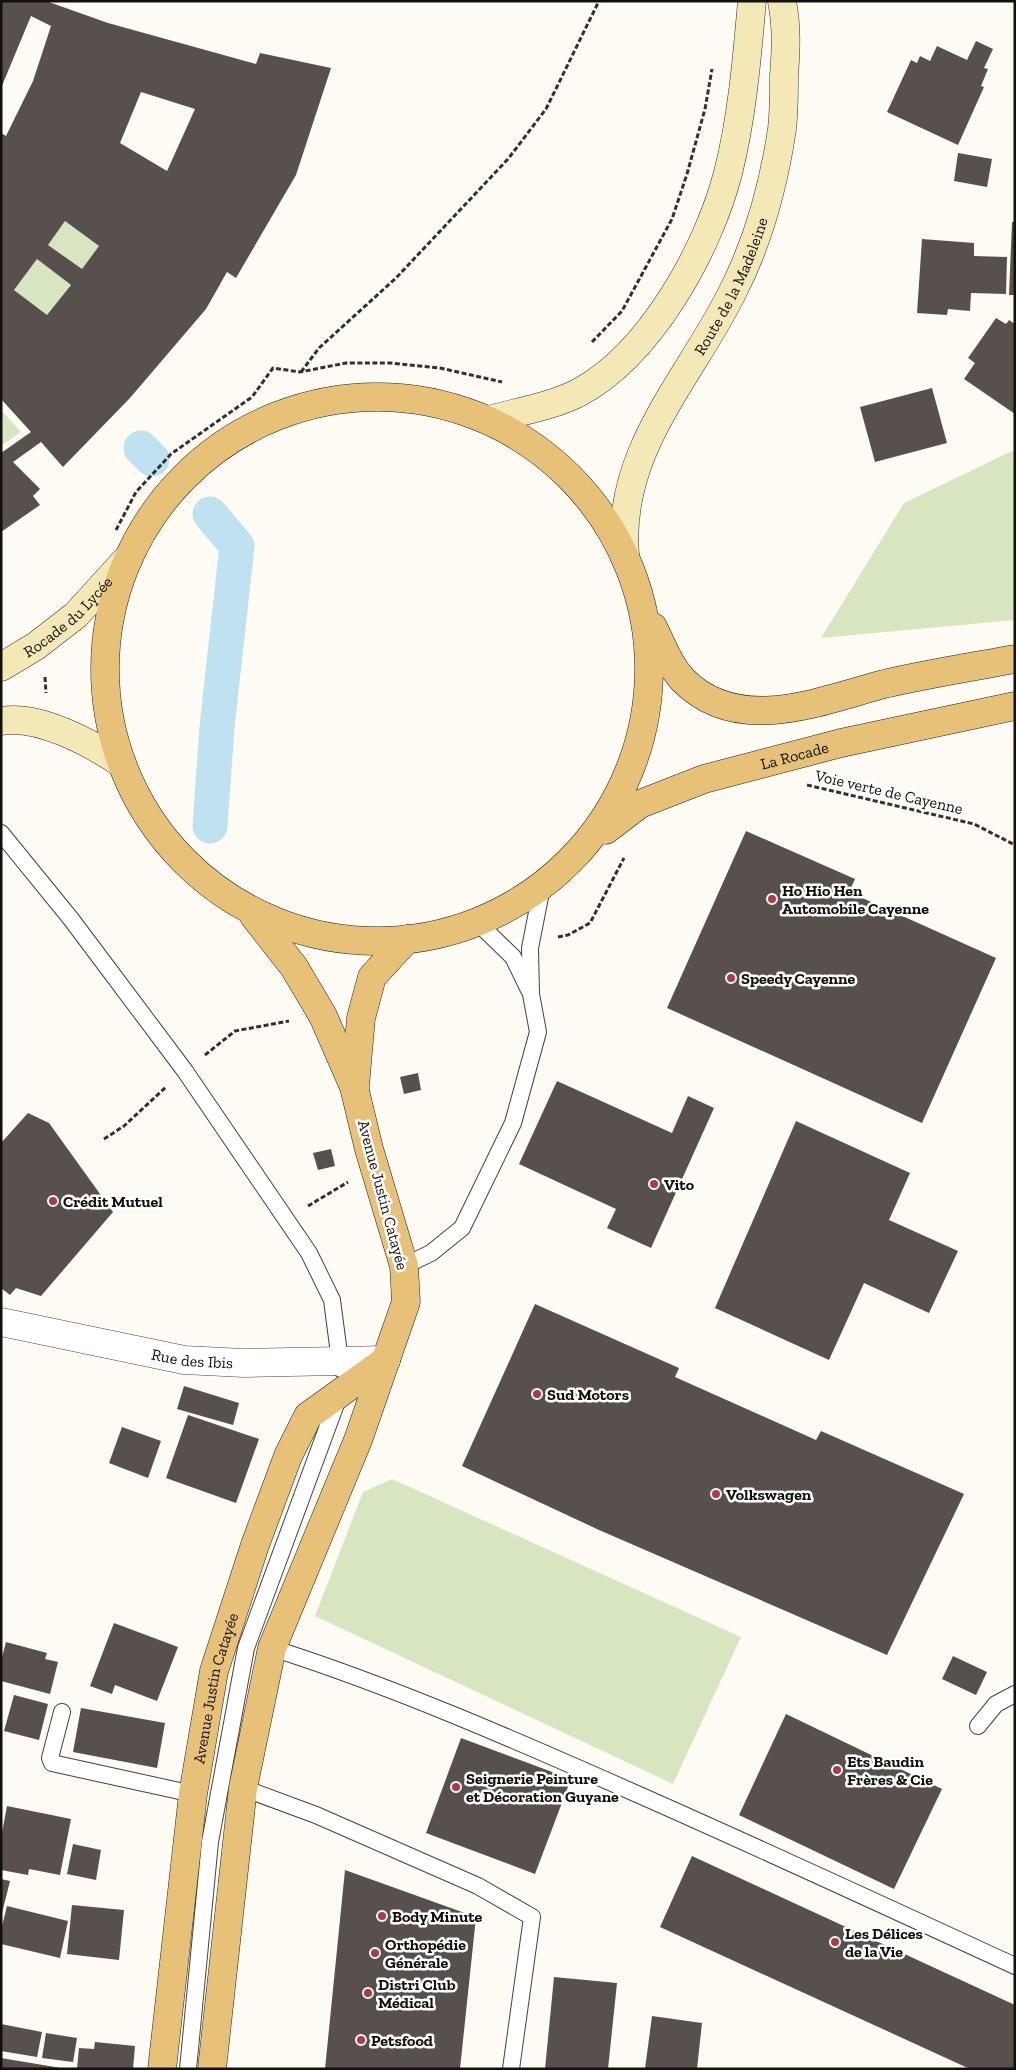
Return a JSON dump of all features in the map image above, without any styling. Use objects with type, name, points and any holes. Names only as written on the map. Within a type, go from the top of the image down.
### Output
[{"type":"main road","points":[[488,420],[552,403],[577,393],[599,380],[647,336],[681,282],[706,234],[728,173],[745,76],[752,1]]},
{"type":"main road","name":"Route de la Madeleine","points":[[625,555],[622,527],[628,492],[640,457],[662,409],[711,332],[734,291],[750,252],[767,195],[782,128],[787,25],[782,1]]},
{"type":"main road","points":[[643,605],[650,647],[650,689],[644,731],[631,771],[613,808],[589,843],[542,887],[478,923],[407,939],[345,942],[254,916],[225,894],[169,844],[121,763],[107,713],[103,661],[110,609],[126,560],[163,498],[214,449],[277,415],[347,398],[419,400],[488,420],[530,444],[568,475],[600,512],[625,555],[643,605],[670,662],[684,680],[703,695],[737,710],[761,711],[793,707],[904,679],[1015,659]]},
{"type":"main road","name":"Rocade du Lycée","points":[[1,666],[36,646],[76,615],[126,560]]},
{"type":"main road","name":"La Rocade","points":[[589,843],[640,804],[704,779],[842,742],[1015,706]]},
{"type":"main road","points":[[1,721],[41,724],[92,744],[121,763]]},
{"type":"main road","name":"Avenue Justin Catayée","points":[[212,2069],[243,1788],[272,1648],[358,1440],[406,1302],[404,1266],[369,1149],[354,1087],[323,1016],[294,967],[254,916]]},
{"type":"main road","name":"Avenue Justin Catayée","points":[[354,1087],[361,1018],[372,977],[407,939]]},
{"type":"main road","name":"Avenue Justin Catayée","points":[[162,2069],[193,1794],[214,1670],[281,1474],[308,1416],[386,1360]]},
{"type":"street","name":"Rue des Ibis","points":[[1,1322],[184,1360],[244,1363],[386,1360]]},
{"type":"lane","points":[[1,833],[71,919],[168,1048],[309,1253],[332,1300],[342,1361],[340,1392],[246,1648],[210,1842],[188,2069]]},
{"type":"lane","points":[[404,1266],[431,1253],[462,1228],[512,1123],[538,1032],[531,994],[530,948],[542,887]]},
{"type":"lane","points":[[478,923],[513,958],[531,994]]},
{"type":"lane","points":[[272,1648],[392,1690],[573,1766],[817,1874],[1015,1966]]},
{"type":"lane","points":[[978,1726],[996,1704],[1015,1694]]},
{"type":"lane","points":[[62,1712],[50,1758],[52,1763],[193,1794]]},
{"type":"lane","points":[[243,1788],[316,1815],[478,1886],[532,1917],[512,2069]]},
{"type":"path","points":[[300,372],[319,348],[396,278],[508,159],[546,109],[581,43],[599,1]]},
{"type":"path","points":[[588,346],[622,311],[672,220],[702,119],[712,64]]},
{"type":"path","points":[[115,532],[136,492],[171,454],[252,397],[273,368],[300,372],[346,363],[391,363],[440,368],[499,382],[507,381]]},
{"type":"path","name":"Voie verte de Cayenne","points":[[801,784],[974,824],[1015,845]]},
{"type":"path","points":[[549,940],[568,935],[590,923],[619,864],[625,856]]},
{"type":"path","points":[[204,1056],[235,1031],[296,1019]]},
{"type":"path","points":[[104,1139],[124,1126],[168,1085]]},
{"type":"path","points":[[307,1206],[353,1180]]},
{"type":"green space","points":[[65,221],[99,246],[82,269],[48,245]]},
{"type":"green space","points":[[37,259],[71,285],[47,315],[14,290]]},
{"type":"green space","points":[[1,410],[21,432],[1,446]]},
{"type":"green space","points":[[1015,451],[1015,620],[821,638],[904,503]]},
{"type":"green space","points":[[392,1479],[741,1637],[673,1784],[315,1616],[363,1492]]},
{"type":"building","points":[[1,1],[46,1],[108,23],[256,64],[260,53],[331,68],[296,175],[236,278],[227,272],[206,309],[130,398],[63,467],[41,442],[13,462],[40,489],[33,496],[40,505],[1,532],[1,453],[31,432],[1,399],[1,133],[6,136],[33,81],[51,26],[31,16],[1,88]],"holes":[[[141,92],[195,109],[167,171],[120,143]],[[65,221],[99,246],[82,269],[48,245]],[[37,259],[71,285],[47,315],[14,290]]]},
{"type":"building","points":[[976,41],[993,49],[984,68],[988,69],[981,86],[984,87],[958,145],[887,112],[911,60],[917,63],[920,56],[930,61],[937,46],[967,60]]},
{"type":"building","points":[[958,153],[992,159],[987,187],[954,181]]},
{"type":"building","points":[[1012,222],[1015,222],[1015,295],[1009,295]]},
{"type":"building","points":[[922,239],[974,243],[974,256],[1007,257],[1006,294],[971,293],[970,311],[948,309],[947,315],[917,313]]},
{"type":"building","points":[[996,318],[1006,324],[1009,320],[1015,324],[1015,414],[964,379],[975,363],[968,358]]},
{"type":"building","points":[[932,388],[947,443],[875,462],[860,407]]},
{"type":"building","points":[[746,831],[855,879],[849,892],[996,958],[922,1123],[667,1008]]},
{"type":"building","points":[[418,1073],[421,1090],[404,1094],[400,1077]]},
{"type":"building","points":[[557,1081],[672,1133],[688,1096],[714,1108],[651,1248],[607,1228],[616,1209],[519,1164]]},
{"type":"building","name":"Crédit Mutuel","points":[[28,1113],[49,1123],[113,1212],[41,1296],[16,1288],[10,1295],[1,1288],[1,1143]]},
{"type":"building","points":[[796,1121],[910,1173],[889,1220],[958,1251],[929,1313],[864,1283],[829,1360],[715,1308]]},
{"type":"building","points":[[331,1149],[335,1166],[318,1170],[313,1153]]},
{"type":"building","points":[[535,1304],[679,1368],[675,1377],[816,1440],[821,1431],[964,1494],[887,1655],[599,1530],[462,1466]]},
{"type":"building","points":[[184,1386],[239,1403],[233,1425],[177,1409]]},
{"type":"building","points":[[188,1415],[259,1439],[236,1503],[166,1478]]},
{"type":"building","points":[[122,1427],[161,1441],[148,1478],[109,1463]]},
{"type":"building","points":[[114,1623],[178,1647],[157,1701],[115,1685],[112,1694],[90,1686]]},
{"type":"building","points":[[6,1642],[47,1653],[45,1659],[58,1662],[50,1694],[1,1681],[1,1661]]},
{"type":"building","points":[[953,1656],[987,1672],[976,1695],[942,1679]]},
{"type":"building","points":[[14,1695],[48,1704],[39,1740],[4,1731]]},
{"type":"building","points":[[81,1708],[165,1723],[157,1768],[73,1752]]},
{"type":"building","points":[[786,1714],[942,1789],[894,1889],[739,1815]]},
{"type":"building","points":[[461,1738],[571,1779],[535,1874],[426,1833]]},
{"type":"building","points":[[7,1806],[71,1819],[60,1875],[29,1869],[28,1875],[1,1870],[1,1838]]},
{"type":"building","points":[[73,1844],[101,1850],[96,1880],[67,1874]]},
{"type":"building","points":[[692,1856],[1015,2005],[1015,2069],[970,2069],[660,1927]]},
{"type":"building","points":[[345,1870],[476,1917],[460,2069],[325,2069]]},
{"type":"building","points":[[1,1879],[10,1881],[2,1913],[1,1913]]},
{"type":"building","points":[[72,1905],[124,1910],[119,1960],[67,1954]]},
{"type":"building","points":[[7,1906],[68,1921],[60,1958],[1,1944],[1,1930]]},
{"type":"building","points":[[554,1977],[617,1983],[608,2069],[545,2069]]},
{"type":"building","points":[[652,2016],[702,2023],[697,2069],[645,2069]]},
{"type":"building","points":[[1,2024],[42,2032],[37,2057],[1,2051]]},
{"type":"building","points":[[46,2033],[77,2038],[73,2062],[42,2058]]},
{"type":"building","points":[[95,2042],[135,2046],[133,2069],[77,2069],[79,2048],[94,2049]]},
{"type":"building","points":[[1,2058],[61,2068],[61,2069],[1,2069]]},
{"type":"waterway","points":[[141,448],[152,459]]},
{"type":"waterway","points":[[210,514],[237,546],[217,727],[210,826]]},
{"type":"place","name":"Ho Hio Hen Automobile Cayenne","points":[[772,899]]},
{"type":"place","name":"Speedy Cayenne","points":[[731,978]]},
{"type":"place","name":"Vito","points":[[654,1184]]},
{"type":"place","name":"Crédit Mutuel","points":[[53,1201]]},
{"type":"place","name":"Sud Motors","points":[[537,1394]]},
{"type":"place","name":"Volkswagen","points":[[716,1494]]},
{"type":"place","name":"Ets Baudin Frères & Cie","points":[[837,1770]]},
{"type":"place","name":"Seignerie Peinture et Décoration Guyane","points":[[456,1787]]},
{"type":"place","name":"Body Minute","points":[[382,1916]]},
{"type":"place","name":"Les Délices de la Vie","points":[[835,1942]]},
{"type":"place","name":"Orthopédie Générale","points":[[375,1953]]},
{"type":"place","name":"Distri Club Médical","points":[[368,1993]]},
{"type":"place","name":"Petsfood","points":[[361,2040]]}]
